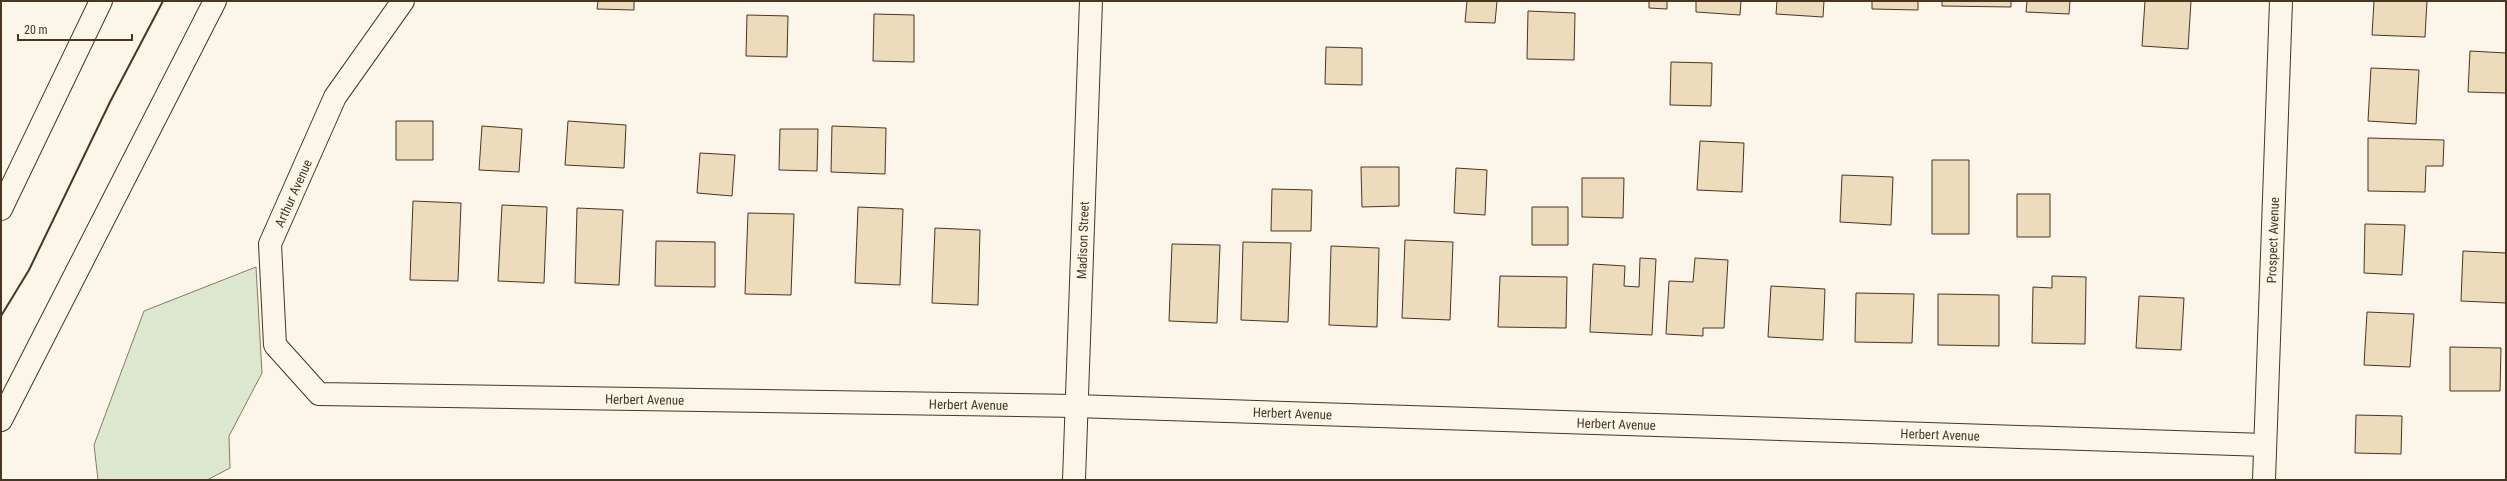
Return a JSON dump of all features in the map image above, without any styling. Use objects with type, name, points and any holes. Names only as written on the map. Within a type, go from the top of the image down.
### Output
[{"type":"main road","points":[[1,209],[101,1]]},
{"type":"main road","points":[[1,420],[215,1]]},
{"type":"main road","name":"Arthur Avenue","points":[[320,394],[275,345],[270,244],[335,97],[403,1]]},
{"type":"main road","name":"Madison Street","points":[[1074,480],[1075,406],[1091,1]]},
{"type":"main road","name":"Prospect Avenue","points":[[2264,480],[2281,1]]},
{"type":"main road","name":"Herbert Avenue","points":[[320,394],[1075,406],[2265,445]]},
{"type":"green space","points":[[256,267],[262,373],[229,436],[230,468],[207,480],[98,480],[94,445],[144,311]]},
{"type":"building","points":[[598,1],[634,1],[634,10],[597,9]]},
{"type":"building","points":[[1467,1],[1497,1],[1495,23],[1465,22]]},
{"type":"building","points":[[1649,1],[1667,1],[1667,9],[1649,8]]},
{"type":"building","points":[[1696,1],[1741,1],[1740,15],[1696,12]]},
{"type":"building","points":[[1777,1],[1824,1],[1823,17],[1776,14]]},
{"type":"building","points":[[1872,1],[1918,1],[1918,10],[1872,9]]},
{"type":"building","points":[[1942,1],[2011,1],[2011,7],[1942,6]]},
{"type":"building","points":[[2027,1],[2070,1],[2069,14],[2026,12]]},
{"type":"building","points":[[2145,1],[2191,1],[2188,49],[2142,46]]},
{"type":"building","points":[[2374,1],[2427,1],[2425,37],[2372,35]]},
{"type":"building","points":[[1528,11],[1575,13],[1574,60],[1527,59]]},
{"type":"building","points":[[874,14],[914,15],[914,62],[873,61]]},
{"type":"building","points":[[747,15],[788,16],[787,57],[746,56]]},
{"type":"building","points":[[1326,47],[1362,48],[1362,85],[1325,84]]},
{"type":"building","points":[[2470,51],[2506,53],[2506,93],[2468,92]]},
{"type":"building","points":[[1671,62],[1712,63],[1711,106],[1670,105]]},
{"type":"building","points":[[2371,68],[2419,70],[2416,124],[2368,121]]},
{"type":"building","points":[[396,121],[433,121],[433,160],[396,160]]},
{"type":"building","points":[[568,121],[626,125],[624,168],[565,165]]},
{"type":"building","points":[[482,126],[522,129],[519,172],[479,170]]},
{"type":"building","points":[[832,126],[886,128],[885,174],[831,172]]},
{"type":"building","points":[[780,129],[818,129],[817,171],[779,170]]},
{"type":"building","points":[[2368,138],[2444,140],[2443,166],[2426,166],[2425,192],[2368,191]]},
{"type":"building","points":[[1700,141],[1744,143],[1742,192],[1697,190]]},
{"type":"building","points":[[700,153],[735,155],[732,196],[697,193]]},
{"type":"building","points":[[1932,160],[1969,160],[1969,234],[1932,234]]},
{"type":"building","points":[[1361,167],[1399,167],[1399,206],[1362,207]]},
{"type":"building","points":[[1456,168],[1487,170],[1485,215],[1454,213]]},
{"type":"building","points":[[1842,175],[1893,177],[1891,225],[1840,222]]},
{"type":"building","points":[[1582,178],[1624,178],[1623,218],[1582,217]]},
{"type":"building","points":[[1272,189],[1312,190],[1311,231],[1271,231]]},
{"type":"building","points":[[2017,194],[2050,194],[2050,237],[2017,237]]},
{"type":"building","points":[[413,201],[461,203],[458,281],[410,280]]},
{"type":"building","points":[[502,205],[547,207],[544,283],[498,281]]},
{"type":"building","points":[[858,207],[903,209],[900,285],[855,283]]},
{"type":"building","points":[[1532,207],[1568,207],[1568,245],[1532,245]]},
{"type":"building","points":[[577,208],[623,210],[619,285],[575,283]]},
{"type":"building","points":[[748,213],[794,214],[791,295],[745,294]]},
{"type":"building","points":[[2365,224],[2405,225],[2402,275],[2364,273]]},
{"type":"building","points":[[935,228],[980,230],[978,305],[932,303]]},
{"type":"building","points":[[1405,240],[1453,242],[1450,320],[1402,318]]},
{"type":"building","points":[[656,241],[715,242],[715,287],[655,286]]},
{"type":"building","points":[[1243,242],[1291,243],[1288,322],[1241,320]]},
{"type":"building","points":[[1172,244],[1220,245],[1217,323],[1169,321]]},
{"type":"building","points":[[1331,246],[1379,248],[1377,327],[1329,325]]},
{"type":"building","points":[[2463,251],[2506,253],[2506,303],[2461,301]]},
{"type":"building","points":[[1640,258],[1656,259],[1652,335],[1590,332],[1593,264],[1625,266],[1624,286],[1639,287]]},
{"type":"building","points":[[1695,258],[1728,260],[1724,328],[1703,328],[1703,336],[1666,334],[1669,281],[1693,282]]},
{"type":"building","points":[[1500,276],[1567,277],[1566,328],[1498,327]]},
{"type":"building","points":[[2052,276],[2086,277],[2085,344],[2032,343],[2033,287],[2052,288]]},
{"type":"building","points":[[1771,286],[1825,289],[1823,340],[1768,337]]},
{"type":"building","points":[[1856,293],[1914,294],[1912,343],[1855,342]]},
{"type":"building","points":[[1938,294],[1999,295],[1999,346],[1938,345]]},
{"type":"building","points":[[2139,296],[2184,298],[2181,350],[2136,348]]},
{"type":"building","points":[[2367,312],[2414,314],[2410,367],[2364,365]]},
{"type":"building","points":[[2450,347],[2501,348],[2500,391],[2450,391]]},
{"type":"building","points":[[2356,415],[2402,416],[2401,454],[2355,453]]},
{"type":"wall","points":[[1,316],[29,270],[110,102],[163,1]]}]
